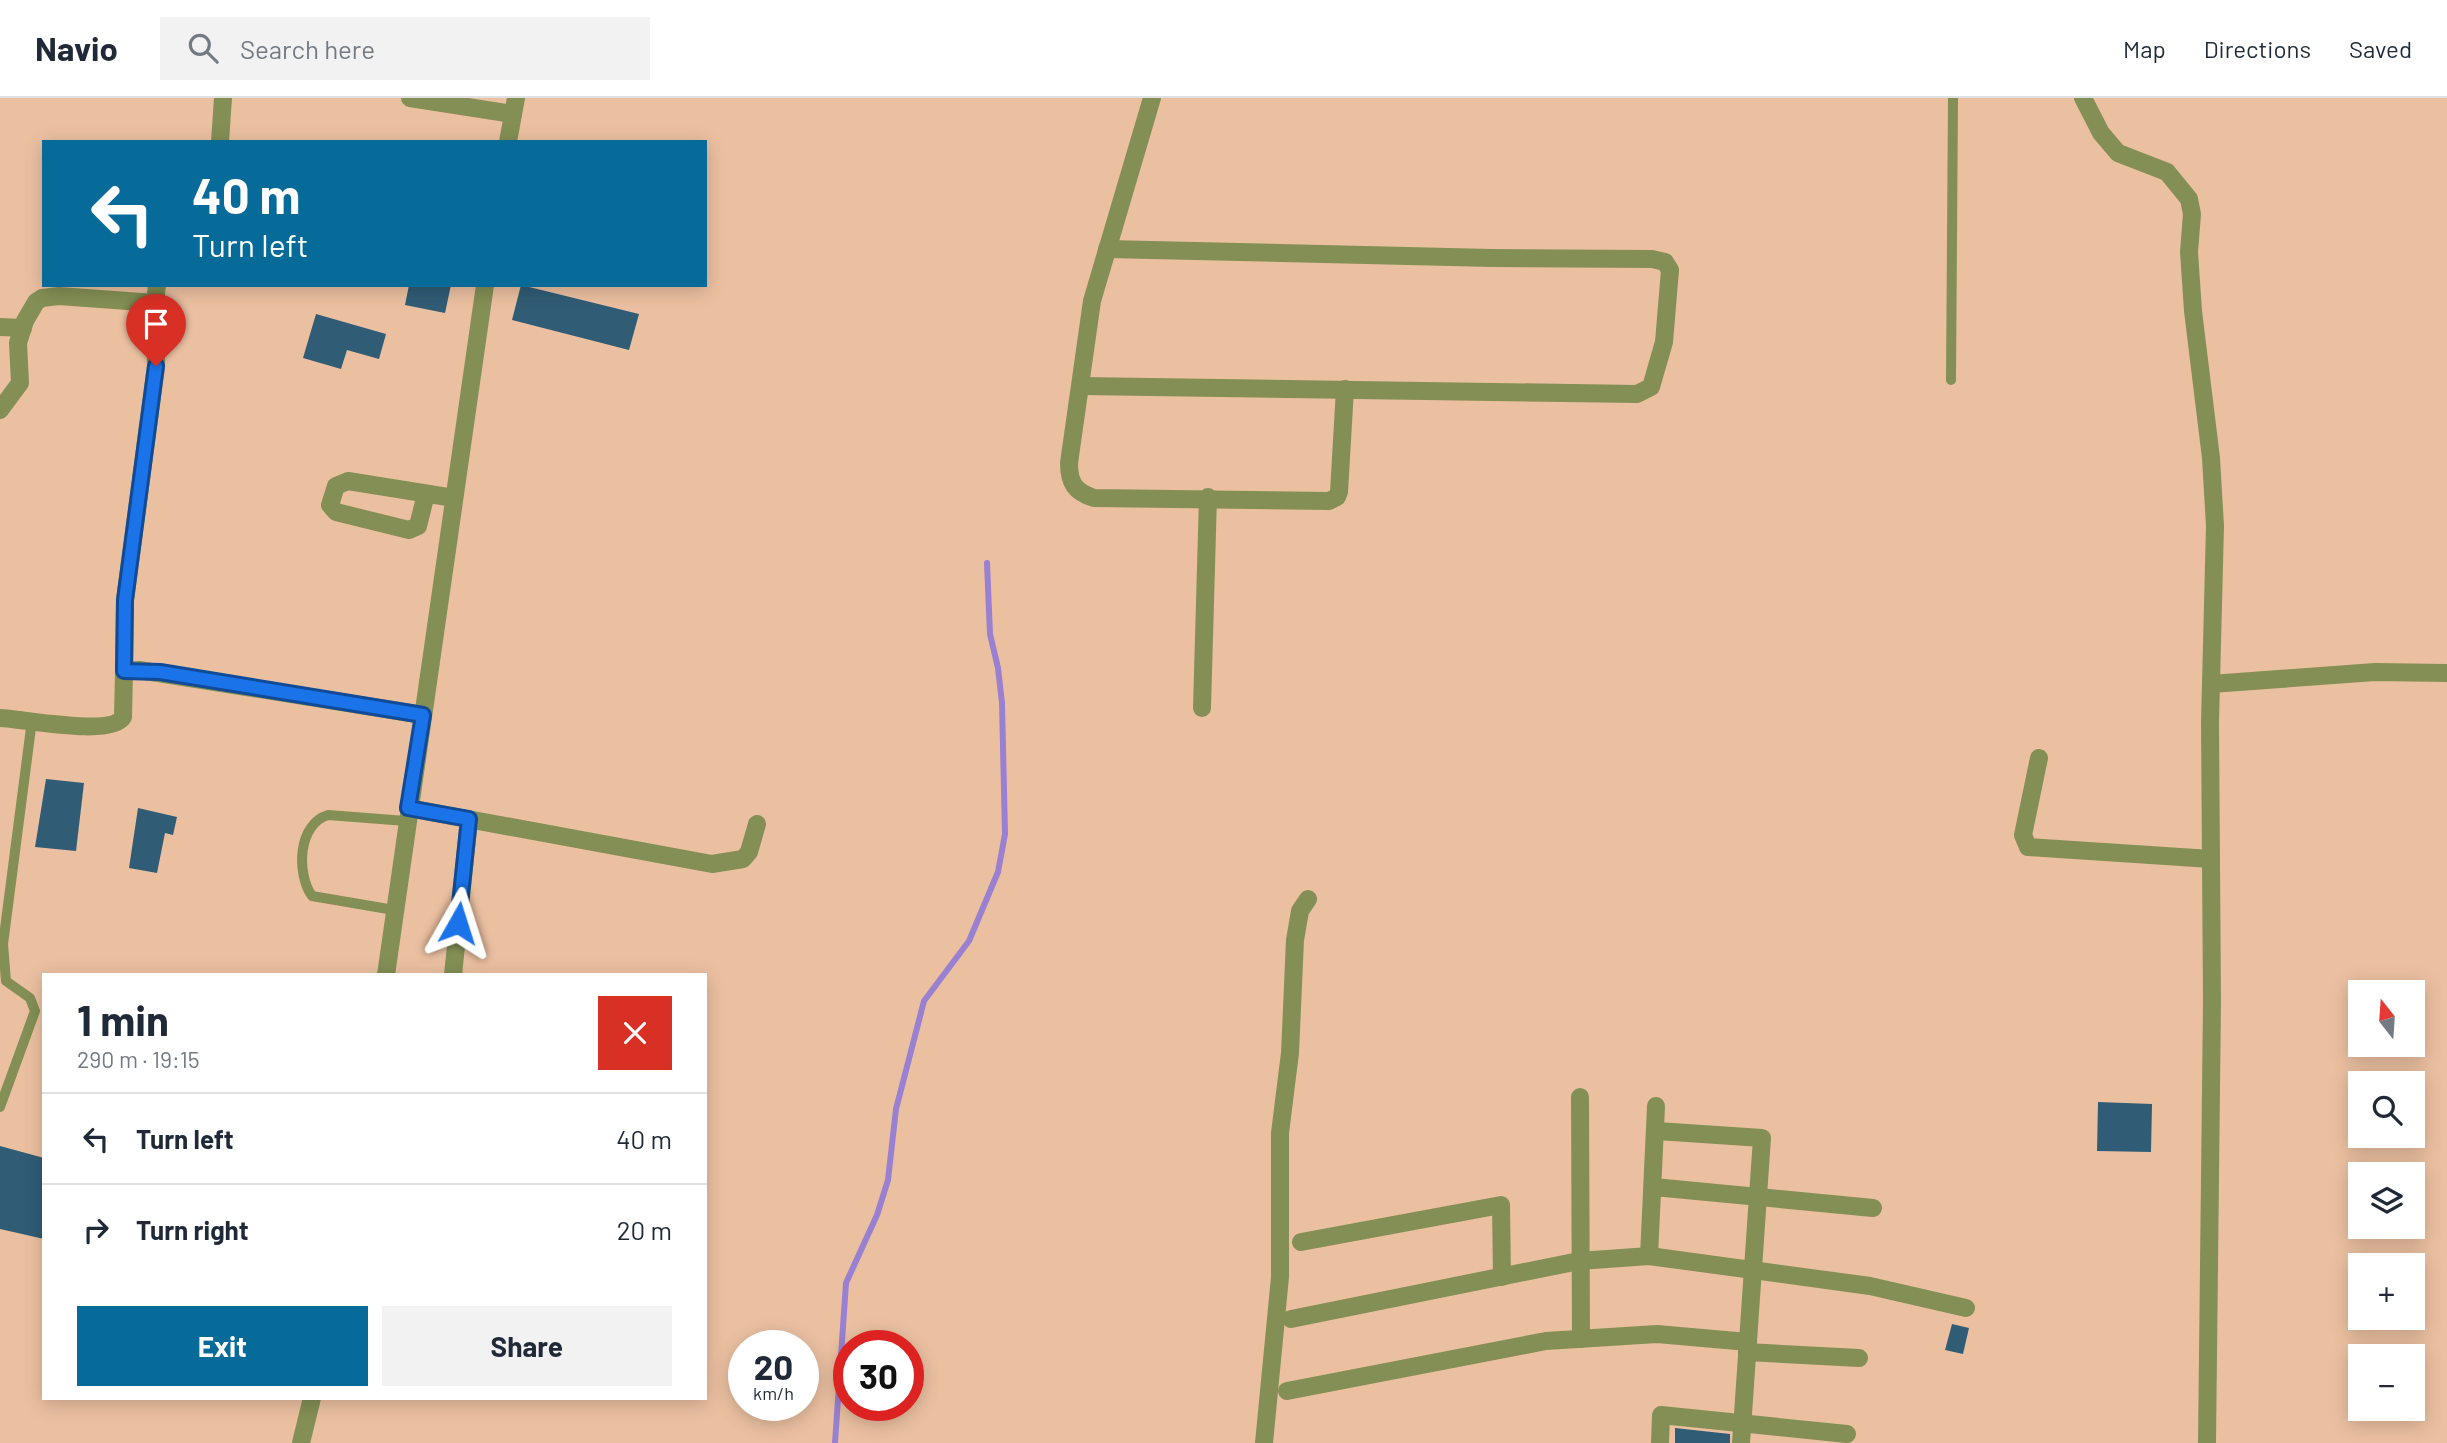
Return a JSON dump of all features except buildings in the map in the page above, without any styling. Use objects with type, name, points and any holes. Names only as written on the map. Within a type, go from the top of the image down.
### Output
[{"type":"street","points":[[220,140],[223,98]]},
{"type":"street","points":[[410,98],[515,106],[508,140]]},
{"type":"street","points":[[1152,98],[1091,301],[1069,463],[1071,482],[1080,493],[1094,498],[1208,497],[1329,501],[1337,497],[1345,389]]},
{"type":"street","points":[[2083,98],[2101,133],[2118,153],[2167,172],[2180,185],[2191,206],[2189,252],[2193,312],[2211,458],[2215,526],[2211,684],[2212,1001],[2207,1443]]},
{"type":"street","points":[[1081,386],[1628,394],[1644,391],[1654,380],[1664,342],[1670,270],[1665,262],[1652,258],[1492,258],[1107,248]]},
{"type":"street","points":[[386,973],[485,287]]},
{"type":"street","points":[[0,410],[20,383],[18,343],[36,302],[51,296],[156,294],[156,366],[125,600],[124,710],[119,724],[94,728],[32,719],[0,718]]},
{"type":"street","points":[[0,327],[23,328]]},
{"type":"street","points":[[426,494],[418,526],[409,530],[336,512],[330,506],[336,486],[348,481],[454,498]]},
{"type":"street","points":[[1202,708],[1208,497]]},
{"type":"street","points":[[124,671],[169,673],[423,715]]},
{"type":"street","points":[[2211,684],[2375,672],[2447,673]]},
{"type":"street","points":[[2039,758],[2023,835],[2028,847],[2211,859]]},
{"type":"street","points":[[407,814],[469,819],[712,864],[743,859],[749,852],[757,824]]},
{"type":"street","points":[[453,973],[469,819]]},
{"type":"street","points":[[1264,1443],[1280,1277],[1280,1133],[1290,1053],[1295,940],[1300,911],[1308,899]]},
{"type":"street","points":[[1580,1097],[1581,1339]]},
{"type":"street","points":[[1649,1256],[1657,1106]]},
{"type":"street","points":[[1657,1131],[1762,1138],[1741,1443]]},
{"type":"street","points":[[1654,1187],[1873,1208]]},
{"type":"street","points":[[1301,1242],[1501,1205],[1502,1277]]},
{"type":"street","points":[[1291,1319],[1579,1261],[1649,1256],[1751,1272],[1870,1286],[1966,1308]]},
{"type":"street","points":[[1287,1391],[1546,1341],[1657,1334],[1748,1347],[1859,1358]]},
{"type":"street","points":[[301,1443],[312,1400]]},
{"type":"street","points":[[1660,1443],[1661,1415],[1847,1434]]},
{"type":"lane","points":[[1951,380],[1953,98]]},
{"type":"lane","points":[[0,1107],[39,1009],[30,998],[6,981],[3,944],[32,719]]},
{"type":"lane","points":[[394,910],[312,896],[301,871],[309,828],[317,818],[328,815],[407,814]]},
{"type":"waterway","points":[[835,1443],[846,1283],[877,1215],[888,1180],[896,1109],[924,1001],[969,941],[998,872],[1005,834],[1002,703],[990,634],[987,563]]},
{"type":"route","points":[[156,366],[125,600],[124,671],[160,672],[423,715],[408,808],[469,819],[458,923]]}]
